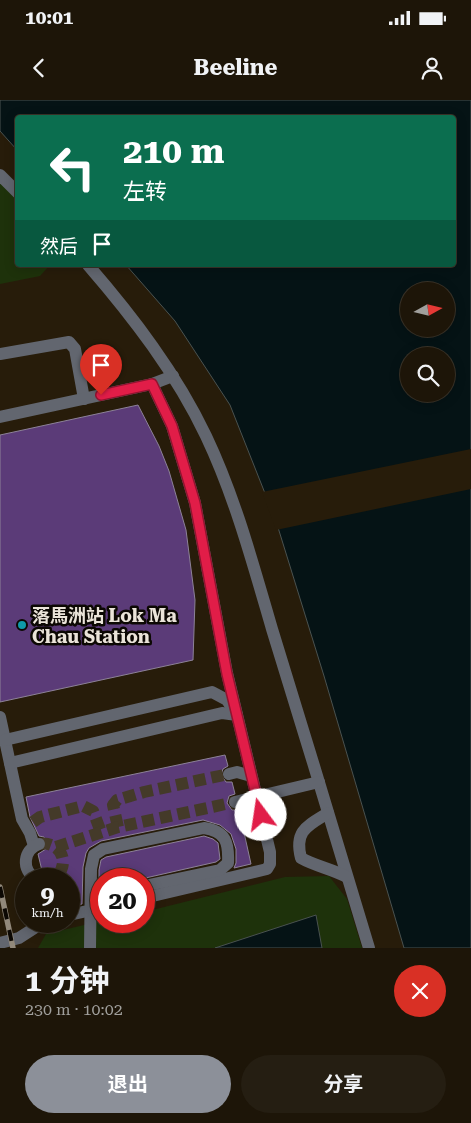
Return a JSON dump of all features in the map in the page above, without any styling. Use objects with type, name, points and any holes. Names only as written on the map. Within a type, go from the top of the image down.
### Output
[{"type":"street","points":[[0,175],[15,190]]},
{"type":"street","points":[[90,267],[122,304],[172,376],[205,435],[226,484],[369,948]]},
{"type":"street","points":[[0,354],[69,342],[75,349],[84,399]]},
{"type":"street","points":[[0,417],[152,384],[172,376]]},
{"type":"street","points":[[152,384],[172,426],[195,503],[237,715],[270,852],[270,864],[266,870],[155,895]]},
{"type":"street","points":[[5,740],[212,692],[227,700],[237,715]]},
{"type":"street","points":[[10,763],[222,713],[237,715]]},
{"type":"street","points":[[0,717],[22,819],[29,824],[30,834],[36,845],[29,850],[25,862],[27,868]]},
{"type":"street","points":[[229,774],[237,772],[251,776]]},
{"type":"street","points":[[235,802],[319,782]]},
{"type":"street","points":[[328,813],[310,824],[299,837],[298,846],[301,858],[310,864],[331,869],[347,877]]},
{"type":"street","points":[[91,868],[94,855],[103,849],[204,828],[216,829],[225,839],[228,850],[228,863],[220,870],[155,884]]},
{"type":"street","points":[[1,944],[19,938],[27,933]]},
{"type":"street","points":[[90,948],[92,933]]},
{"type":"green space","points":[[0,175],[15,193],[15,267],[48,267],[40,276],[0,284]]},
{"type":"green space","points":[[329,876],[347,899],[362,948],[38,948],[46,934],[80,933],[80,926],[90,924],[90,933],[155,933],[155,909],[285,877]]},
{"type":"shaded area","points":[[0,100],[471,100],[471,948],[404,948],[276,521],[230,405],[175,321],[128,267],[456,267],[456,115],[15,115],[15,148],[0,131]]},
{"type":"shaded area","points":[[316,915],[322,948],[215,948]]},
{"type":"pier","points":[[471,449],[471,489],[276,530],[262,492]]},
{"type":"building","points":[[138,405],[159,446],[169,471],[186,530],[195,600],[193,660],[0,702],[0,435]]},
{"type":"building","points":[[225,755],[228,766],[223,769],[221,775],[226,782],[232,782],[235,794],[229,796],[227,803],[232,810],[239,810],[251,864],[234,868],[236,849],[231,834],[220,825],[203,820],[101,841],[89,848],[86,853],[83,867],[82,904],[80,904],[80,868],[41,868],[38,854],[46,849],[47,844],[44,837],[39,836],[30,817],[26,797]]},
{"type":"building","points":[[204,836],[218,843],[220,859],[216,862],[155,876],[155,868],[99,868],[101,860],[106,857]]},
{"type":"tunnel","points":[[118,827],[113,805],[117,800],[144,792],[229,774]]},
{"type":"tunnel","points":[[56,847],[118,827],[235,802]]},
{"type":"tunnel","points":[[33,822],[40,817],[83,806],[93,811],[101,832]]},
{"type":"tunnel","points":[[39,844],[54,846],[59,850],[63,861],[62,868]]},
{"type":"railway","points":[[0,887],[13,948]]},
{"type":"place","name":"落馬洲站 Lok Ma Chau Station","points":[[22,625]]},
{"type":"route","points":[[101,395],[152,384],[172,426],[195,503],[227,674],[261,815]]}]
